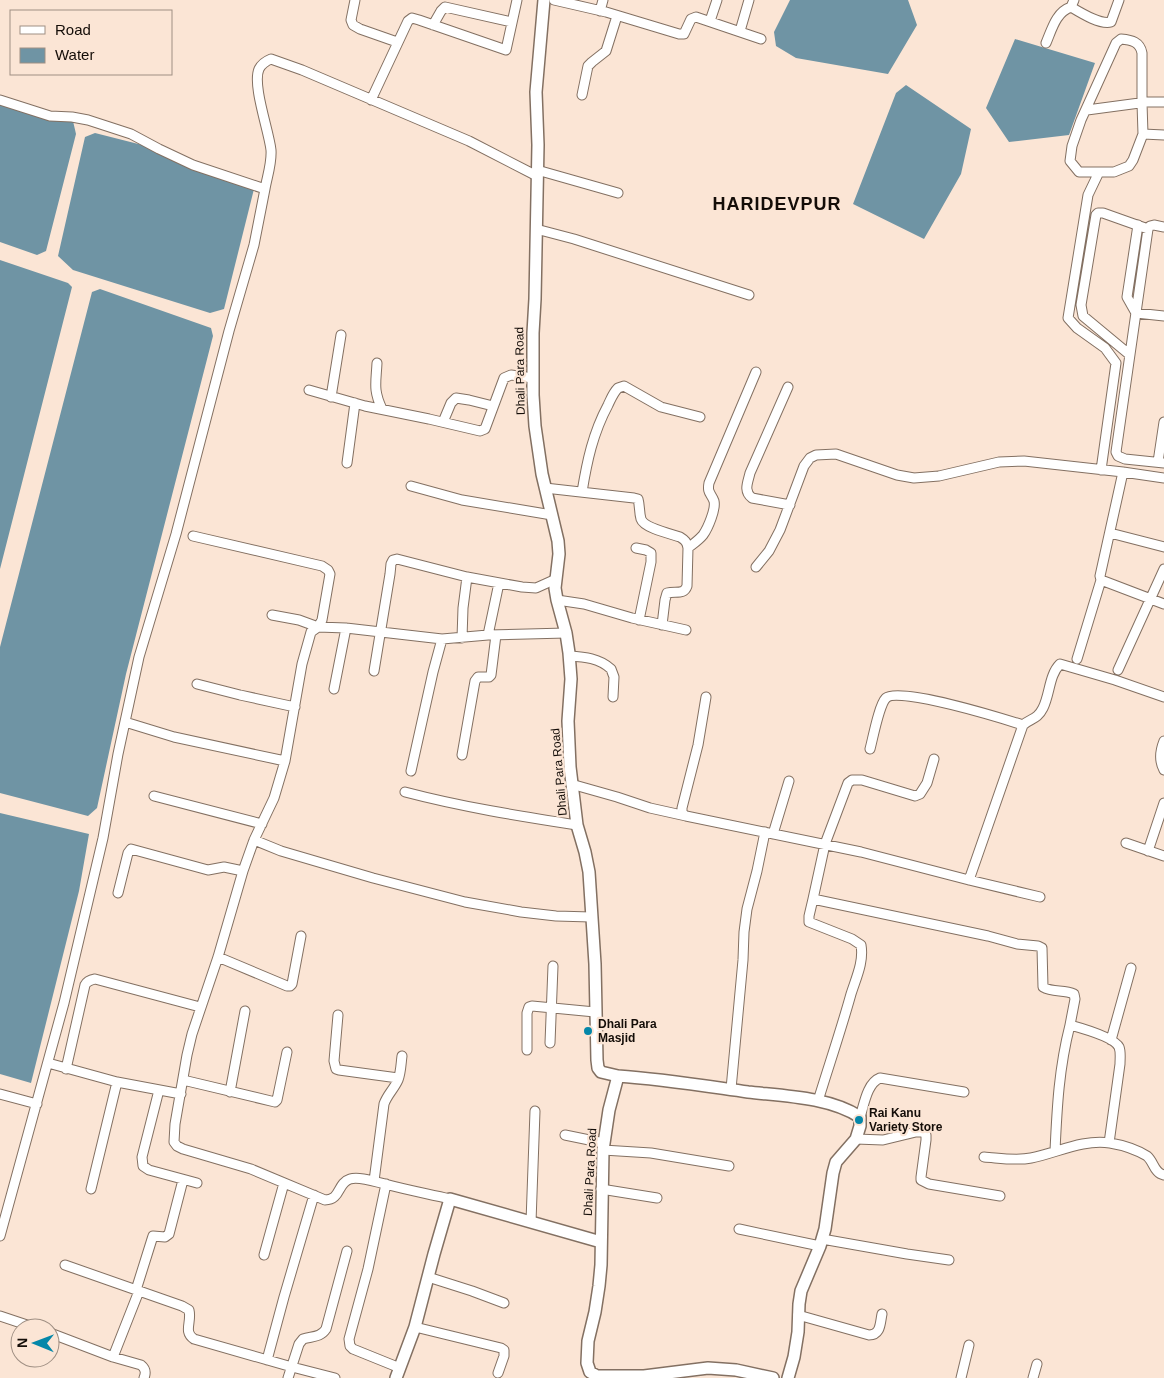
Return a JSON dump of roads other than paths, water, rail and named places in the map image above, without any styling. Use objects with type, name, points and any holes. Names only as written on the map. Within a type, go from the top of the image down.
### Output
[{"type":"street","points":[[354,0],[351,20],[353,26],[397,42]]},
{"type":"street","points":[[371,100],[397,42],[408,21],[412,18],[506,50],[517,0]]},
{"type":"street","name":"Dhali Para Road","points":[[544,0],[536,92],[538,145],[533,395],[542,474],[558,541],[559,554],[555,588],[566,633],[571,679],[568,722],[572,784],[577,825],[589,872],[595,964],[597,1060],[598,1068],[601,1072],[618,1076],[609,1110],[603,1146],[599,1286],[586,1363],[590,1372],[597,1376],[644,1376],[708,1368],[736,1370],[773,1378]]},
{"type":"street","points":[[554,0],[679,34],[684,34],[693,17],[701,18],[761,39]]},
{"type":"street","points":[[600,11],[603,0]]},
{"type":"street","points":[[710,21],[717,0]]},
{"type":"street","points":[[740,32],[749,0]]},
{"type":"street","points":[[1046,43],[1061,13],[1072,4],[1107,24],[1113,18],[1119,0]]},
{"type":"street","points":[[433,25],[441,10],[445,7],[512,22]]},
{"type":"street","points":[[582,95],[588,66],[606,51],[617,16]]},
{"type":"street","points":[[1121,39],[1132,40],[1141,47],[1142,103],[1143,134],[1129,166],[1114,172],[1079,172],[1070,161],[1072,146],[1081,120],[1087,110],[1108,58],[1116,43],[1121,39]]},
{"type":"street","points":[[0,1236],[64,1003],[103,838],[139,657],[176,534],[229,331],[254,245],[266,189],[271,151],[260,97],[258,74],[260,67],[264,62],[271,59],[302,70],[470,141],[537,173],[618,193]]},
{"type":"street","points":[[0,100],[50,116],[88,120],[131,134],[193,165],[266,189]]},
{"type":"street","points":[[1087,110],[1164,102]]},
{"type":"street","points":[[1143,134],[1164,135]]},
{"type":"street","points":[[1098,172],[1088,195],[1068,318],[1077,328],[1105,348],[1116,363],[1102,470]]},
{"type":"street","points":[[1130,356],[1083,316],[1081,305],[1096,215],[1103,213],[1148,229]]},
{"type":"street","points":[[1136,313],[1127,297],[1138,225]]},
{"type":"street","points":[[1164,226],[1154,225],[1148,229],[1116,452],[1118,456],[1125,459],[1161,462],[1164,422]]},
{"type":"street","points":[[536,229],[574,239],[749,295]]},
{"type":"street","points":[[1136,313],[1164,316]]},
{"type":"street","points":[[331,396],[340,335]]},
{"type":"street","points":[[377,363],[375,389],[376,397],[382,409]]},
{"type":"street","points":[[688,548],[703,536],[711,518],[714,501],[708,492],[709,483],[756,372]]},
{"type":"street","points":[[309,390],[355,403],[475,431],[483,430],[501,384],[507,375],[533,378]]},
{"type":"street","points":[[582,492],[592,441],[602,415],[618,388],[624,386],[661,407],[700,417]]},
{"type":"street","points":[[788,386],[750,473],[747,490],[748,495],[752,498],[790,505]]},
{"type":"street","points":[[443,422],[451,403],[456,398],[493,406]]},
{"type":"street","points":[[347,463],[355,403]]},
{"type":"street","points":[[756,567],[774,542],[804,466],[810,458],[816,455],[836,454],[897,475],[914,478],[939,476],[999,462],[1024,461],[1164,478]]},
{"type":"street","points":[[1077,659],[1101,580],[1100,576],[1123,472]]},
{"type":"street","points":[[411,486],[462,500],[552,515]]},
{"type":"street","points":[[545,488],[638,499],[643,523],[680,537],[687,543],[688,586],[683,592],[668,593],[665,600],[662,625]]},
{"type":"street","points":[[1110,534],[1164,547]]},
{"type":"street","points":[[193,536],[322,566],[328,570],[330,580],[322,620],[318,627],[311,632],[308,639],[285,761],[274,798],[254,840],[243,871],[218,957],[192,1034],[173,1134],[174,1142],[177,1146],[251,1169],[325,1200],[331,1200],[335,1197],[343,1184],[350,1179],[374,1181],[450,1199],[601,1242]]},
{"type":"street","points":[[636,548],[649,551],[651,556],[639,620]]},
{"type":"street","points":[[374,671],[393,560],[397,559],[467,577],[522,588],[536,588],[556,579]]},
{"type":"street","points":[[1118,670],[1164,569]]},
{"type":"street","points":[[462,638],[467,577]]},
{"type":"street","points":[[1101,580],[1164,604]]},
{"type":"street","points":[[462,755],[476,681],[478,677],[489,677],[491,675],[492,635],[499,583]]},
{"type":"street","points":[[557,600],[584,604],[639,620],[686,630]]},
{"type":"street","points":[[272,615],[299,620],[318,627],[346,628],[442,639],[492,635],[566,633]]},
{"type":"street","points":[[334,688],[346,628]]},
{"type":"street","points":[[411,771],[432,672],[442,639]]},
{"type":"street","points":[[569,656],[599,660],[611,668],[614,677],[613,697]]},
{"type":"street","points":[[969,880],[1023,725],[1036,718],[1044,707],[1055,669],[1060,664],[1164,697]]},
{"type":"street","points":[[197,684],[295,707]]},
{"type":"street","points":[[870,749],[882,705],[886,698],[892,695],[956,706],[1023,725]]},
{"type":"street","points":[[686,816],[682,813],[682,808],[698,745],[706,697]]},
{"type":"street","points":[[125,722],[174,737],[285,761]]},
{"type":"street","points":[[1164,741],[1160,760],[1164,770]]},
{"type":"street","points":[[818,1101],[846,1015],[861,964],[862,952],[861,945],[852,939],[809,922],[825,844],[848,783],[852,780],[862,780],[915,796],[920,794],[927,783],[934,758]]},
{"type":"street","points":[[731,1089],[747,909],[769,833],[789,781]]},
{"type":"street","points":[[572,784],[617,796],[650,808],[869,854],[1040,897]]},
{"type":"street","points":[[405,792],[449,804],[577,825]]},
{"type":"street","points":[[154,796],[262,824]]},
{"type":"street","points":[[1148,851],[1164,804]]},
{"type":"street","points":[[254,840],[281,851],[372,878],[465,902],[521,912],[591,917]]},
{"type":"street","points":[[1126,843],[1164,856]]},
{"type":"street","points":[[118,893],[128,853],[131,849],[208,870],[224,867],[243,871]]},
{"type":"street","points":[[813,900],[1042,948],[1043,987],[1046,990],[1069,992],[1074,994],[1075,999],[1060,1076],[1056,1108],[1056,1151]]},
{"type":"street","points":[[218,957],[290,986],[292,984],[301,936]]},
{"type":"street","points":[[550,1042],[553,966]]},
{"type":"street","points":[[1110,1040],[1131,968]]},
{"type":"street","points":[[66,1069],[87,981],[94,979],[200,1007]]},
{"type":"street","points":[[527,1050],[527,1010],[529,1007],[595,1012]]},
{"type":"street","points":[[230,1092],[245,1011]]},
{"type":"street","points":[[338,1015],[334,1061],[336,1069],[398,1078]]},
{"type":"street","points":[[1070,1026],[1099,1034],[1118,1046],[1120,1064],[1109,1143]]},
{"type":"street","points":[[183,1080],[275,1102],[287,1052]]},
{"type":"street","points":[[374,1181],[384,1104],[398,1078],[402,1056]]},
{"type":"street","points":[[48,1063],[117,1082],[180,1094]]},
{"type":"street","points":[[618,1076],[654,1078],[818,1101],[852,1112],[860,1117]]},
{"type":"street","points":[[788,1378],[798,1332],[801,1291],[825,1229],[832,1173],[836,1162],[856,1139],[860,1126],[860,1117],[871,1086],[875,1080],[880,1078],[964,1092]]},
{"type":"street","points":[[90,1189],[117,1082]]},
{"type":"street","points":[[159,1090],[142,1157],[143,1166],[149,1170],[197,1183]]},
{"type":"street","points":[[0,1094],[37,1104]]},
{"type":"street","points":[[531,1222],[535,1111]]},
{"type":"street","points":[[856,1139],[883,1140],[922,1132],[926,1135],[926,1140],[921,1180],[929,1184],[1000,1196]]},
{"type":"street","points":[[565,1136],[603,1146],[729,1166]]},
{"type":"street","points":[[984,1157],[1028,1159],[1087,1144],[1109,1143],[1126,1147],[1146,1156],[1152,1161],[1160,1174],[1164,1175]]},
{"type":"street","points":[[113,1357],[137,1291],[152,1239],[154,1236],[165,1237],[169,1234],[183,1180]]},
{"type":"street","points":[[264,1255],[284,1183]]},
{"type":"street","points":[[386,1184],[368,1269],[349,1339],[350,1346],[353,1349],[398,1373],[415,1327],[450,1199]]},
{"type":"street","points":[[601,1190],[657,1198]]},
{"type":"street","points":[[267,1360],[314,1195]]},
{"type":"street","points":[[739,1229],[949,1260]]},
{"type":"street","points":[[288,1378],[299,1344],[303,1339],[323,1334],[326,1329],[347,1251]]},
{"type":"street","points":[[65,1265],[189,1310],[188,1331],[194,1339],[335,1378]]},
{"type":"street","points":[[428,1278],[504,1303]]},
{"type":"street","points":[[798,1315],[874,1335],[877,1333],[882,1314]]},
{"type":"street","points":[[415,1327],[501,1348],[504,1350],[504,1356],[498,1373]]},
{"type":"street","points":[[60,1337],[113,1357],[142,1365],[146,1372],[144,1378]]},
{"type":"street","points":[[960,1378],[969,1345]]},
{"type":"street","points":[[1034,1378],[1037,1364]]},
{"type":"water","points":[[790,0],[908,0],[917,25],[888,74],[796,58],[776,46],[774,32]]},
{"type":"water","points":[[1015,39],[1095,63],[1069,135],[1009,142],[986,108]]},
{"type":"water","points":[[906,85],[971,129],[961,174],[924,239],[853,204],[896,93]]},
{"type":"water","points":[[0,96],[73,121],[76,134],[46,251],[37,255],[0,242]]},
{"type":"water","points":[[95,133],[158,149],[254,189],[224,309],[210,313],[73,270],[58,256],[85,137]]},
{"type":"water","points":[[0,260],[68,283],[72,287],[0,569]]},
{"type":"water","points":[[100,289],[211,328],[213,336],[126,674],[97,808],[88,816],[0,793],[0,647],[92,292]]},
{"type":"water","points":[[0,813],[89,834],[79,891],[31,1083],[0,1074]]},
{"type":"place","name":"Dhali Para Masjid","points":[[588,1031]]},
{"type":"place","name":"Rai Kanu Variety Store","points":[[859,1120]]},
{"type":"district","name":"HARIDEVPUR","points":[[777,204]]}]
